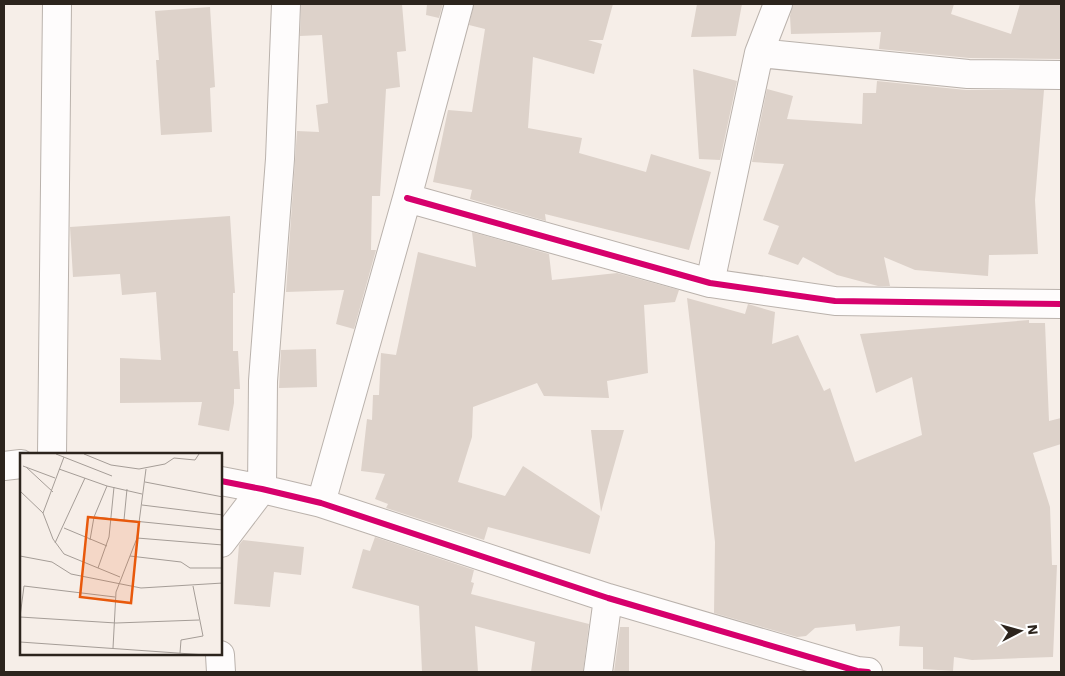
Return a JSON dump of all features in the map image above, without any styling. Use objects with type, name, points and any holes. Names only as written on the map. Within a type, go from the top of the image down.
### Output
[{"type":"street","points":[[52,453],[57,4]]},
{"type":"street","points":[[222,542],[262,489],[263,381],[280,159],[286,4]]},
{"type":"street","points":[[321,503],[407,198],[459,4]]},
{"type":"street","points":[[710,283],[759,53],[778,4]]},
{"type":"street","points":[[759,53],[968,74],[1061,75]]},
{"type":"street","points":[[407,198],[710,283],[835,301],[1061,304]]},
{"type":"street","points":[[4,466],[20,464]]},
{"type":"street","points":[[222,481],[321,503],[608,598],[861,672]]},
{"type":"street","points":[[598,672],[608,598]]},
{"type":"street","points":[[220,656],[222,672]]},
{"type":"building","points":[[301,4],[402,4],[406,51],[397,52],[400,87],[386,89],[380,196],[372,196],[371,250],[376,250],[354,329],[336,324],[344,290],[286,292],[297,131],[319,132],[316,105],[328,103],[322,35],[300,36]]},
{"type":"building","points":[[427,4],[443,4],[439,18],[426,15]]},
{"type":"building","points":[[474,4],[613,4],[603,40],[588,40],[602,44],[594,74],[533,57],[528,128],[582,138],[579,153],[646,172],[651,154],[711,172],[689,250],[545,214],[546,221],[470,199],[472,190],[433,182],[448,110],[472,112],[485,29],[469,25]]},
{"type":"building","points":[[697,4],[742,4],[736,36],[691,37]]},
{"type":"building","points":[[793,4],[954,4],[951,14],[1011,34],[1020,4],[1061,4],[1061,59],[969,58],[879,49],[881,32],[791,34],[790,16]]},
{"type":"building","points":[[210,7],[215,87],[210,88],[212,132],[161,135],[156,60],[159,60],[155,11]]},
{"type":"building","points":[[693,69],[737,81],[720,160],[699,159]]},
{"type":"building","points":[[877,81],[966,90],[1044,90],[1035,200],[1038,254],[989,255],[988,276],[915,270],[884,257],[890,286],[878,286],[837,275],[803,257],[798,265],[768,254],[779,226],[763,220],[784,164],[752,162],[767,89],[793,96],[787,119],[862,124],[863,93],[876,93]]},
{"type":"building","points":[[230,216],[235,293],[233,293],[233,351],[238,351],[240,389],[234,389],[234,403],[229,431],[198,425],[202,402],[120,403],[120,358],[161,360],[156,292],[122,295],[120,274],[73,277],[70,227]]},
{"type":"building","points":[[472,232],[549,254],[552,280],[617,273],[679,290],[675,302],[644,305],[648,373],[607,381],[609,398],[544,396],[537,383],[473,407],[472,437],[458,482],[505,496],[523,466],[600,516],[590,554],[488,527],[484,540],[386,508],[388,504],[375,499],[385,474],[361,471],[367,419],[372,420],[373,395],[379,395],[381,353],[396,355],[418,252],[476,267]]},
{"type":"building","points":[[687,298],[745,314],[748,304],[775,312],[772,344],[798,335],[824,391],[830,388],[855,462],[922,435],[912,377],[876,393],[860,334],[1029,320],[1029,323],[1045,323],[1049,421],[1061,418],[1061,444],[1033,453],[1050,507],[1052,565],[1057,565],[1053,657],[972,660],[954,657],[953,671],[923,669],[923,647],[899,646],[900,626],[856,631],[855,624],[815,628],[806,636],[797,637],[714,613],[715,542]]},
{"type":"building","points":[[316,349],[317,387],[279,388],[281,350]]},
{"type":"building","points":[[591,430],[624,430],[601,512]]},
{"type":"building","points":[[375,537],[474,570],[471,582],[474,583],[471,594],[589,624],[583,672],[531,672],[535,642],[475,626],[478,672],[422,672],[419,606],[352,588],[363,549],[370,551]]},
{"type":"building","points":[[243,540],[304,547],[301,575],[274,572],[270,607],[234,604],[239,545]]},
{"type":"building","points":[[620,627],[629,627],[629,672],[614,672]]},
{"type":"cycle path","points":[[407,198],[710,283],[835,301],[1061,304]]},
{"type":"cycle path","points":[[222,481],[321,503],[608,598],[857,671],[868,672]]}]
